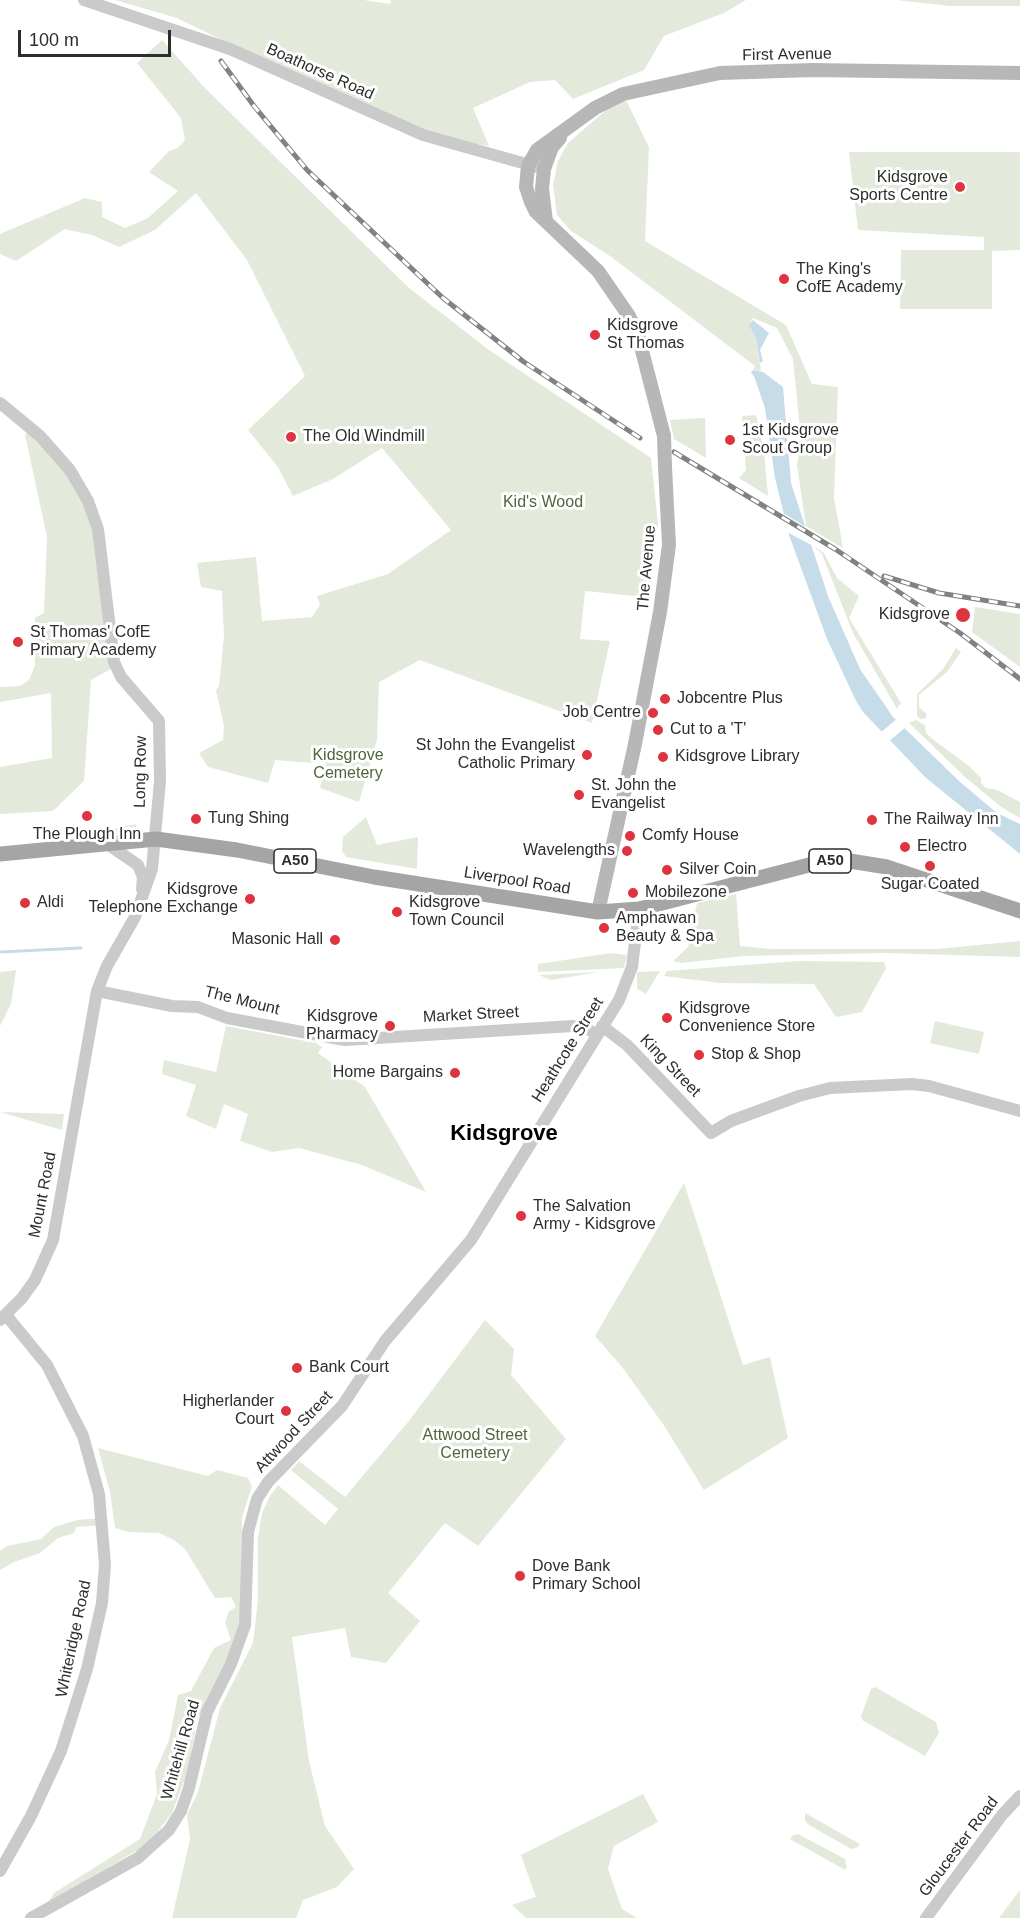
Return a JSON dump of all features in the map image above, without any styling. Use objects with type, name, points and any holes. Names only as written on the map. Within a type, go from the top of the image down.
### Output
[{"type":"main road","name":"First Avenue","points":[[528,166],[537,150],[595,108],[623,94],[720,73],[812,70],[1020,73]]},
{"type":"main road","name":"First Avenue","points":[[544,169],[552,147],[567,129]]},
{"type":"main road","name":"The Avenue","points":[[528,166],[526,187],[536,213],[598,271],[629,316],[646,362],[663,436],[669,545],[660,612],[631,763],[598,912]]},
{"type":"main road","points":[[544,169],[542,189],[546,221]]},
{"type":"main road","name":"Liverpool Road","points":[[0,854],[156,839],[256,854],[374,877],[598,912],[639,909],[813,864],[850,861],[887,867],[1020,911]]},
{"type":"street","name":"Boathorse Road","points":[[84,0],[230,49],[423,135],[544,169]]},
{"type":"street","name":"Long Row","points":[[0,403],[40,436],[70,470],[88,501],[98,529],[114,662],[121,677],[159,721],[160,781],[156,839]]},
{"type":"street","points":[[97,991],[142,900],[152,868],[156,839]]},
{"type":"street","points":[[106,843],[138,865],[143,877],[142,900]]},
{"type":"street","name":"Heathcote Street","points":[[477,1230],[619,1000],[629,976],[639,909]]},
{"type":"street","name":"The Mount","points":[[97,991],[172,1006],[198,1007],[227,1018],[345,1040]]},
{"type":"street","name":"Mount Road","points":[[3,1317],[35,1280],[53,1240],[97,991]]},
{"type":"street","name":"Market Street","points":[[345,1040],[573,1026],[600,1030]]},
{"type":"street","name":"King Street","points":[[600,1030],[627,1045],[711,1132],[731,1121],[799,1096],[830,1088],[912,1084],[929,1086],[1020,1111]]},
{"type":"street","name":"Attwood Street","points":[[245,1626],[248,1532],[250,1516],[261,1491],[342,1406],[386,1341],[477,1230]]},
{"type":"street","name":"Whiteridge Road","points":[[0,1871],[31,1815],[65,1741],[87,1669],[102,1603],[105,1565],[99,1494],[83,1436],[47,1365],[3,1317]]},
{"type":"street","name":"Whitehill Road","points":[[31,1918],[138,1858],[169,1830],[181,1811],[189,1788],[207,1712],[231,1664],[245,1626]]},
{"type":"street","name":"Gloucester Road","points":[[926,1918],[1002,1815],[1020,1796]]},
{"type":"green space","points":[[115,0],[364,0],[390,4],[391,0],[746,0],[724,13],[664,36],[644,70],[573,99],[555,80],[530,82],[473,108],[489,146],[440,138],[300,78],[177,18]]},
{"type":"green space","points":[[896,0],[1020,0],[1020,6],[950,6]]},
{"type":"green space","name":"Kid's Wood","points":[[162,40],[205,88],[408,287],[489,350],[651,458],[658,524],[645,597],[585,591],[580,639],[610,641],[592,723],[420,660],[379,682],[377,740],[359,802],[320,788],[331,743],[313,763],[275,760],[268,783],[208,767],[199,753],[223,740],[224,726],[216,690],[219,686],[224,636],[222,591],[201,587],[197,563],[256,557],[262,621],[312,617],[320,605],[317,596],[388,574],[451,530],[382,448],[333,479],[293,496],[278,467],[248,430],[305,376],[247,260],[196,193],[155,230],[119,247],[92,235],[65,229],[16,261],[0,254],[0,234],[85,198],[102,202],[102,217],[125,228],[148,218],[178,191],[149,172],[169,151],[178,148],[185,140],[181,118],[137,63]]},
{"type":"green space","points":[[626,100],[649,147],[645,241],[786,325],[812,384],[838,387],[834,498],[843,548],[806,526],[797,465],[801,439],[793,359],[777,328],[753,318],[750,323],[756,338],[761,371],[753,370],[755,366],[610,256],[571,231],[557,215],[553,184],[558,161],[568,143],[612,105]]},
{"type":"green space","points":[[849,152],[1020,152],[1020,250],[992,251],[992,309],[900,309],[901,250],[984,250],[984,237],[858,230]]},
{"type":"green space","points":[[756,415],[764,452],[768,496],[739,478],[746,470],[742,416]]},
{"type":"green space","points":[[705,418],[706,458],[674,439],[670,420]]},
{"type":"green space","points":[[32,429],[88,501],[116,666],[91,680],[84,781],[53,811],[0,814],[0,767],[52,758],[51,693],[0,702],[0,687],[20,686],[29,680],[35,665],[35,618],[44,613],[47,537],[25,435]]},
{"type":"green space","points":[[813,546],[824,553],[837,578],[859,596],[849,618],[901,703],[897,709],[853,633],[822,554]]},
{"type":"green space","points":[[975,607],[1020,614],[1020,667],[972,632]]},
{"type":"green space","points":[[956,648],[961,652],[947,672],[919,695],[919,707],[927,714],[925,719],[920,719],[917,716],[917,694],[943,669]]},
{"type":"green space","points":[[916,720],[925,725],[926,733],[935,741],[969,766],[981,778],[981,783],[986,788],[997,790],[1020,802],[1020,818],[1001,807],[965,777],[909,723]]},
{"type":"green space","points":[[366,817],[377,845],[418,837],[417,869],[346,857],[342,851],[343,837]]},
{"type":"green space","points":[[136,824],[137,831],[102,834],[102,831]]},
{"type":"green space","points":[[736,894],[740,946],[771,949],[936,949],[1020,941],[1020,957],[884,953],[744,956],[681,963],[673,961],[688,947],[697,903]]},
{"type":"green space","points":[[611,953],[627,955],[624,968],[538,972],[538,964]]},
{"type":"green space","points":[[799,961],[884,962],[886,968],[862,1012],[836,1017],[814,984],[720,983],[664,976],[667,971]]},
{"type":"green space","points":[[16,970],[11,1004],[0,1026],[0,972]]},
{"type":"green space","points":[[660,971],[646,994],[637,989],[637,972]]},
{"type":"green space","points":[[600,972],[551,980],[539,975]]},
{"type":"green space","points":[[935,1021],[984,1032],[979,1054],[930,1043]]},
{"type":"green space","points":[[226,1026],[316,1043],[322,1047],[318,1053],[365,1087],[426,1192],[362,1165],[299,1148],[272,1152],[240,1141],[248,1114],[224,1104],[216,1129],[186,1116],[196,1085],[162,1074],[164,1060],[216,1072]]},
{"type":"green space","points":[[0,1112],[64,1114],[62,1130]]},
{"type":"green space","points":[[684,1183],[743,1365],[770,1357],[788,1438],[704,1490],[663,1424],[622,1367],[595,1336]]},
{"type":"green space","name":"Attwood Street Cemetery","points":[[485,1320],[514,1349],[511,1375],[566,1439],[478,1546],[445,1523],[388,1593],[420,1621],[386,1663],[351,1657],[345,1628],[292,1637],[309,1761],[325,1826],[354,1869],[337,1887],[303,1900],[296,1918],[172,1918],[190,1839],[187,1815],[198,1792],[220,1708],[253,1643],[258,1599],[258,1538],[262,1513],[270,1496],[278,1485],[325,1525],[338,1509],[291,1470],[299,1461],[345,1497],[408,1422]]},
{"type":"green space","points":[[98,1448],[208,1476],[217,1470],[248,1478],[252,1486],[242,1518],[241,1618],[235,1643],[197,1721],[187,1773],[172,1813],[148,1844],[48,1903],[54,1893],[140,1839],[157,1794],[155,1772],[169,1740],[178,1695],[191,1691],[214,1648],[231,1640],[225,1622],[229,1611],[236,1607],[231,1597],[215,1598],[185,1549],[174,1540],[159,1533],[129,1532],[115,1528],[110,1492]]},
{"type":"green space","points":[[102,1518],[103,1525],[76,1527],[74,1533],[58,1538],[40,1553],[14,1562],[0,1570],[0,1551],[7,1546],[41,1539],[54,1527],[77,1520]]},
{"type":"green space","points":[[875,1687],[936,1722],[939,1733],[925,1756],[862,1720],[861,1716],[871,1689]]},
{"type":"green space","points":[[643,1794],[658,1822],[614,1846],[608,1869],[622,1909],[637,1918],[526,1918],[512,1905],[536,1897],[521,1855]]},
{"type":"green space","points":[[805,1813],[860,1844],[851,1849],[809,1825],[805,1821]]},
{"type":"green space","points":[[798,1834],[845,1859],[847,1867],[845,1870],[790,1839],[793,1835]]},
{"type":"green space","points":[[1020,1890],[1020,1918],[999,1918]]},
{"type":"water","points":[[753,320],[769,333],[760,350],[763,361],[760,363],[756,338],[749,325]]},
{"type":"water","points":[[753,370],[763,372],[783,387],[791,483],[828,596],[860,669],[893,717],[959,781],[997,813],[1020,824],[1020,854],[926,778],[863,712],[856,701],[827,639],[789,535],[775,478],[765,408],[751,373]]},
{"type":"pier","points":[[780,511],[807,528],[815,547],[785,531]]},
{"type":"pier","points":[[898,718],[907,726],[888,742],[880,733]]},
{"type":"waterway","points":[[0,952],[81,948]]},
{"type":"railway","points":[[221,61],[254,106],[307,170],[443,298],[524,362],[640,438]]},
{"type":"railway","points":[[674,452],[835,549],[960,633],[1020,679]]},
{"type":"railway","points":[[884,576],[939,593],[1020,606]]},
{"type":"place","name":"Kidsgrove Sports Centre","points":[[960,187]]},
{"type":"place","name":"The King's CofE Academy","points":[[784,279]]},
{"type":"place","name":"Kidsgrove St Thomas","points":[[595,335]]},
{"type":"place","name":"The Old Windmill","points":[[291,437]]},
{"type":"place","name":"1st Kidsgrove Scout Group","points":[[730,440]]},
{"type":"place","name":"Kidsgrove","points":[[963,615]]},
{"type":"place","name":"St Thomas' CofE Primary Academy","points":[[18,642]]},
{"type":"place","name":"Jobcentre Plus","points":[[665,699]]},
{"type":"place","name":"Job Centre","points":[[653,713]]},
{"type":"place","name":"Cut to a 'T'","points":[[658,730]]},
{"type":"place","name":"St John the Evangelist Catholic Primary","points":[[587,755]]},
{"type":"place","name":"Kidsgrove Library","points":[[663,757]]},
{"type":"place","name":"St. John the Evangelist","points":[[579,795]]},
{"type":"place","name":"The Plough Inn","points":[[87,816]]},
{"type":"place","name":"Tung Shing","points":[[196,819]]},
{"type":"place","name":"The Railway Inn","points":[[872,820]]},
{"type":"place","name":"Comfy House","points":[[630,836]]},
{"type":"place","name":"Electro","points":[[905,847]]},
{"type":"place","name":"Wavelengths","points":[[627,851]]},
{"type":"place","name":"Sugar Coated","points":[[930,866]]},
{"type":"place","name":"Silver Coin","points":[[667,870]]},
{"type":"place","name":"Mobilezone","points":[[633,893]]},
{"type":"place","name":"Kidsgrove Telephone Exchange","points":[[250,899]]},
{"type":"place","name":"Aldi","points":[[25,903]]},
{"type":"place","name":"Kidsgrove Town Council","points":[[397,912]]},
{"type":"place","name":"Amphawan Beauty & Spa","points":[[604,928]]},
{"type":"place","name":"Masonic Hall","points":[[335,940]]},
{"type":"place","name":"Kidsgrove Convenience Store","points":[[667,1018]]},
{"type":"place","name":"Kidsgrove Pharmacy","points":[[390,1026]]},
{"type":"place","name":"Stop & Shop","points":[[699,1055]]},
{"type":"place","name":"Home Bargains","points":[[455,1073]]},
{"type":"place","name":"The Salvation Army - Kidsgrove","points":[[521,1216]]},
{"type":"place","name":"Bank Court","points":[[297,1368]]},
{"type":"place","name":"Higherlander Court","points":[[286,1411]]},
{"type":"place","name":"Dove Bank Primary School","points":[[520,1576]]},
{"type":"district","name":"Kidsgrove","points":[[504,1134]]},
{"type":"park label","name":"Kidsgrove Cemetery","points":[[348,765]]}]
